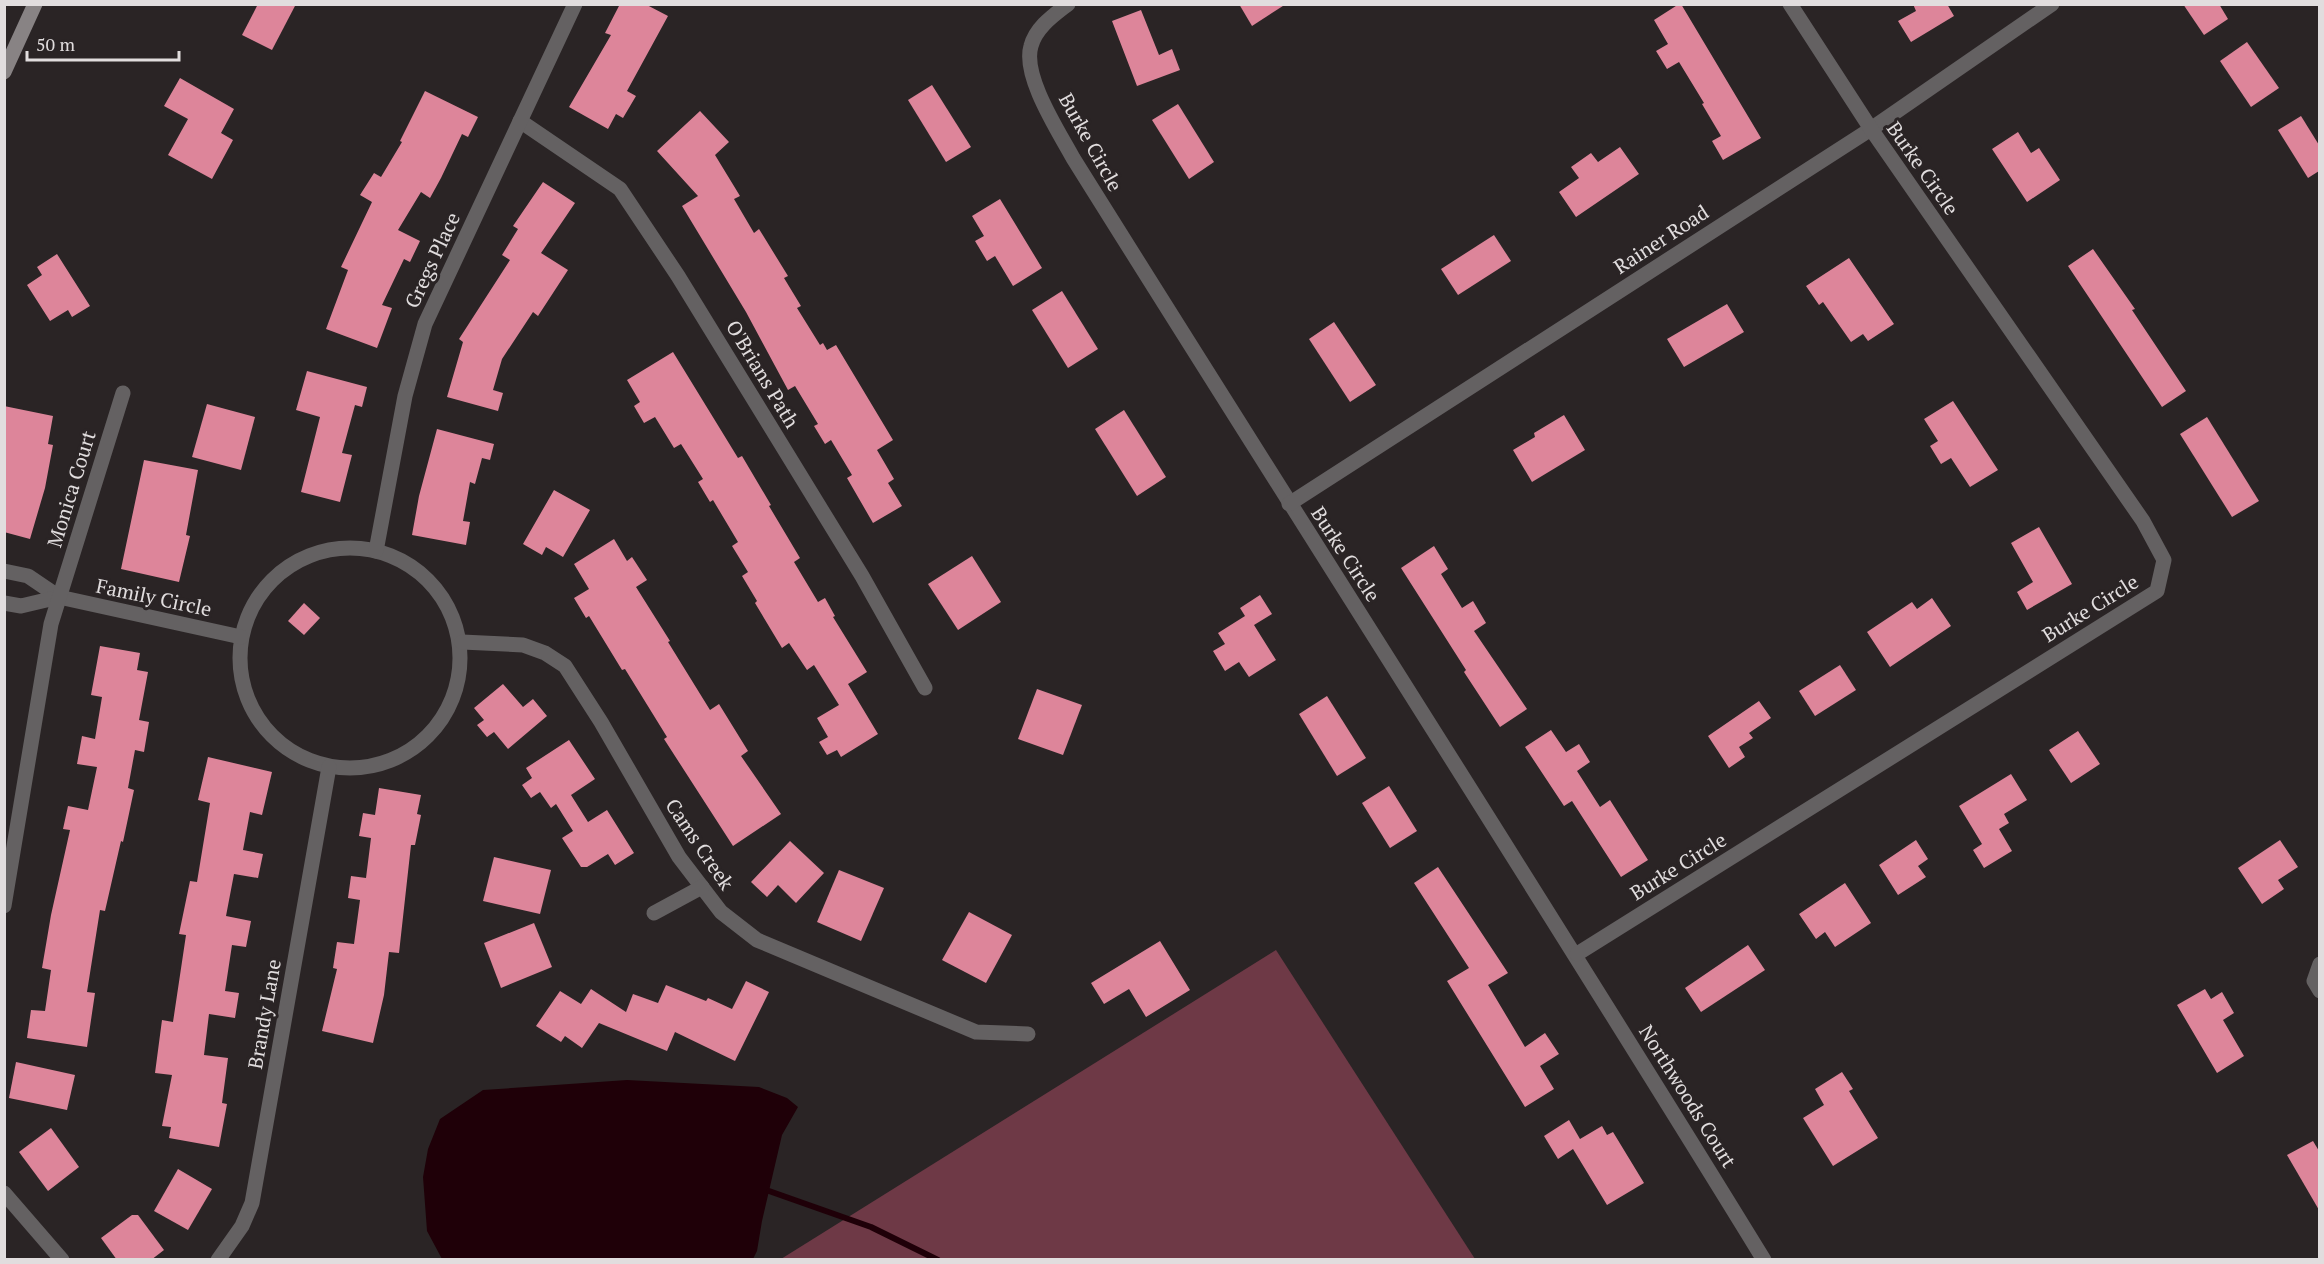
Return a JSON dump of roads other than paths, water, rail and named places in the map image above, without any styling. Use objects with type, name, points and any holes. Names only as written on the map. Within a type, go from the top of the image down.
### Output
[{"type":"main road","points":[[4,72],[35,4]]},
{"type":"street","name":"Gregs Place","points":[[376,550],[405,396],[425,324],[575,4]]},
{"type":"street","name":"Burke Circle","points":[[1068,4],[1047,19],[1031,46],[1030,71],[1051,118],[1073,158],[1289,504],[1576,954],[2157,591],[2164,560],[2143,521],[1870,129],[1790,4]]},
{"type":"street","name":"Rainer Road","points":[[1289,504],[1870,129],[2052,4]]},
{"type":"street","name":"O'Brians Path","points":[[520,121],[620,189],[678,276],[862,576],[925,688]]},
{"type":"street","name":"Monica Court","points":[[4,906],[51,624],[123,393]]},
{"type":"street","points":[[362,546],[376,550],[404,559],[445,598],[462,642],[459,683],[427,738],[414,749],[393,760],[363,768],[329,766],[294,754],[274,739],[260,723],[248,702],[240,673],[241,637],[245,621],[258,595],[279,572],[323,549],[362,546]]},
{"type":"street","name":"Family Circle","points":[[4,571],[28,576],[59,597],[241,637]]},
{"type":"street","name":"Family Circle","points":[[4,603],[21,606],[59,597]]},
{"type":"street","name":"Cams Creek","points":[[462,642],[523,645],[544,653],[565,666],[601,722],[680,857],[721,912],[757,940],[976,1032],[1028,1034]]},
{"type":"street","name":"Brandy Lane","points":[[218,1260],[242,1226],[252,1203],[329,766]]},
{"type":"street","points":[[654,913],[702,887]]},
{"type":"street","name":"Northwoods Court","points":[[1576,954],[1764,1260]]},
{"type":"street","points":[[2319,964],[2314,981],[2319,991]]},
{"type":"street","points":[[4,1193],[62,1260]]},
{"type":"waterway","points":[[769,1191],[871,1227],[938,1260]]}]
